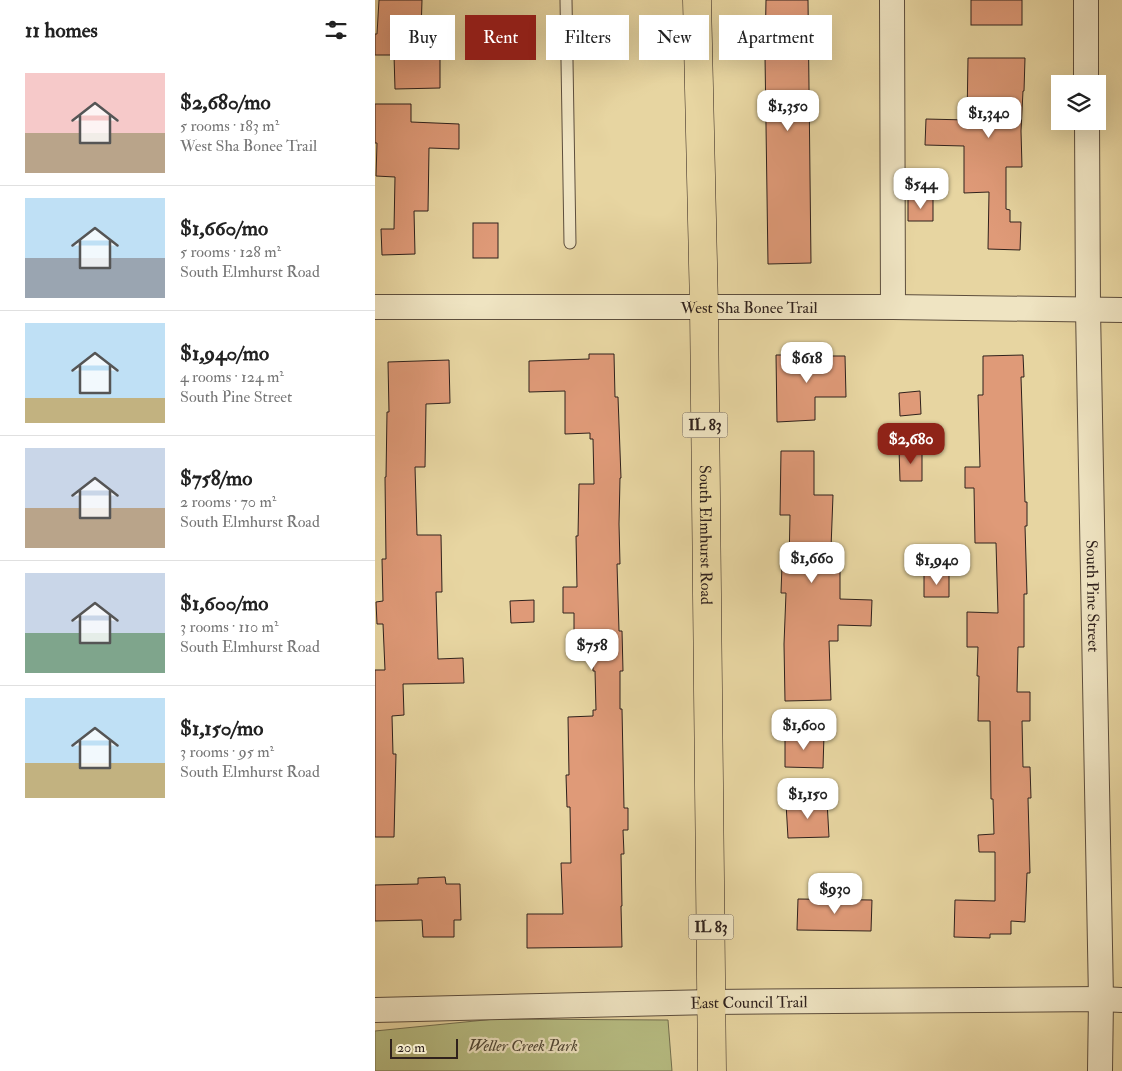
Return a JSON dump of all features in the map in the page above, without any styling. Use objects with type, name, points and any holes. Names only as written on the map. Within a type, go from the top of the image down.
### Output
[{"type":"main road","name":"South Elmhurst Road","points":[[697,0],[704,307],[712,1071]]},
{"type":"street","points":[[892,0],[893,307]]},
{"type":"street","points":[[1086,0],[1086,75]]},
{"type":"street","name":"South Pine Street","points":[[1087,130],[1088,310],[1111,999],[1100,1071]]},
{"type":"street","name":"West Sha Bonee Trail","points":[[375,307],[893,307],[1122,310]]},
{"type":"street","name":"East Council Trail","points":[[375,1010],[711,1002],[1111,999]]},
{"type":"lane","points":[[566,0],[570,243]]},
{"type":"green space","name":"Weller Creek Park","points":[[495,1019],[668,1020],[672,1071],[375,1071],[375,1031]]},
{"type":"building","points":[[379,0],[422,0],[422,15],[390,15],[390,55],[375,55],[375,34],[377,34]]},
{"type":"building","points":[[766,0],[808,0],[808,15],[766,15]]},
{"type":"building","points":[[971,0],[1022,0],[1022,25],[971,25]]},
{"type":"building","points":[[968,58],[1025,58],[1021,131],[1022,167],[1006,167],[1006,209],[1010,210],[1010,222],[1021,222],[1020,250],[988,249],[989,192],[964,193],[964,146],[925,145],[926,119],[967,120]]},
{"type":"building","points":[[394,60],[440,60],[440,88],[395,89]]},
{"type":"building","points":[[765,60],[809,60],[811,263],[768,264]]},
{"type":"building","points":[[375,104],[411,104],[411,122],[459,124],[459,149],[429,148],[428,211],[414,211],[415,254],[382,255],[381,229],[394,229],[395,177],[376,176]]},
{"type":"building","points":[[933,198],[933,221],[908,221],[908,199]]},
{"type":"building","points":[[473,223],[498,223],[498,258],[473,258]]},
{"type":"building","points":[[589,354],[614,354],[615,397],[618,397],[621,478],[620,564],[617,564],[619,631],[622,631],[623,671],[620,671],[620,709],[622,709],[624,808],[628,808],[628,830],[623,830],[624,854],[621,854],[622,947],[527,948],[527,914],[563,914],[561,863],[571,863],[570,807],[567,807],[566,775],[569,775],[568,717],[593,716],[593,710],[596,710],[593,654],[574,654],[574,613],[563,613],[563,587],[577,587],[576,536],[578,536],[579,484],[594,484],[593,439],[590,439],[590,433],[565,434],[565,391],[529,392],[529,361],[589,359]]},
{"type":"building","points":[[776,355],[845,356],[846,397],[815,397],[815,420],[777,422]]},
{"type":"building","points":[[1023,355],[1024,377],[1021,377],[1025,502],[1027,502],[1027,526],[1025,526],[1027,594],[1024,594],[1024,647],[1018,647],[1017,692],[1030,692],[1030,721],[1022,721],[1023,767],[1030,767],[1031,798],[1028,798],[1030,873],[1027,873],[1025,922],[1011,921],[1011,934],[990,934],[990,938],[954,937],[955,900],[995,901],[995,852],[979,852],[978,835],[994,834],[993,799],[991,799],[990,721],[978,721],[978,647],[967,647],[967,612],[998,613],[996,543],[975,543],[974,488],[965,488],[965,467],[980,467],[978,395],[983,395],[983,356]]},
{"type":"building","points":[[449,360],[450,403],[426,404],[425,467],[415,467],[417,535],[441,535],[442,592],[436,592],[438,659],[463,658],[464,683],[403,684],[404,715],[392,716],[393,754],[396,754],[394,837],[375,837],[375,670],[385,670],[383,624],[377,624],[376,602],[383,601],[382,559],[386,559],[385,477],[387,412],[389,412],[388,362]]},
{"type":"building","points":[[920,391],[921,414],[900,416],[899,393]]},
{"type":"building","points":[[899,449],[922,449],[922,481],[900,481]]},
{"type":"building","points":[[781,451],[814,451],[814,495],[833,495],[831,548],[840,548],[840,599],[872,600],[871,626],[838,625],[838,641],[829,641],[831,700],[785,701],[784,644],[786,593],[781,593],[782,565],[789,565],[790,515],[780,515]]},
{"type":"building","points":[[949,574],[949,597],[924,597],[924,575]]},
{"type":"building","points":[[534,600],[534,622],[511,623],[510,601]]},
{"type":"building","points":[[785,734],[824,735],[823,768],[785,767]]},
{"type":"building","points":[[827,801],[829,837],[788,838],[786,803]]},
{"type":"building","points":[[445,877],[446,884],[460,884],[461,920],[454,920],[454,937],[423,937],[422,920],[375,921],[375,885],[418,884],[418,878]]},
{"type":"building","points":[[798,899],[872,900],[871,931],[797,930]]}]
